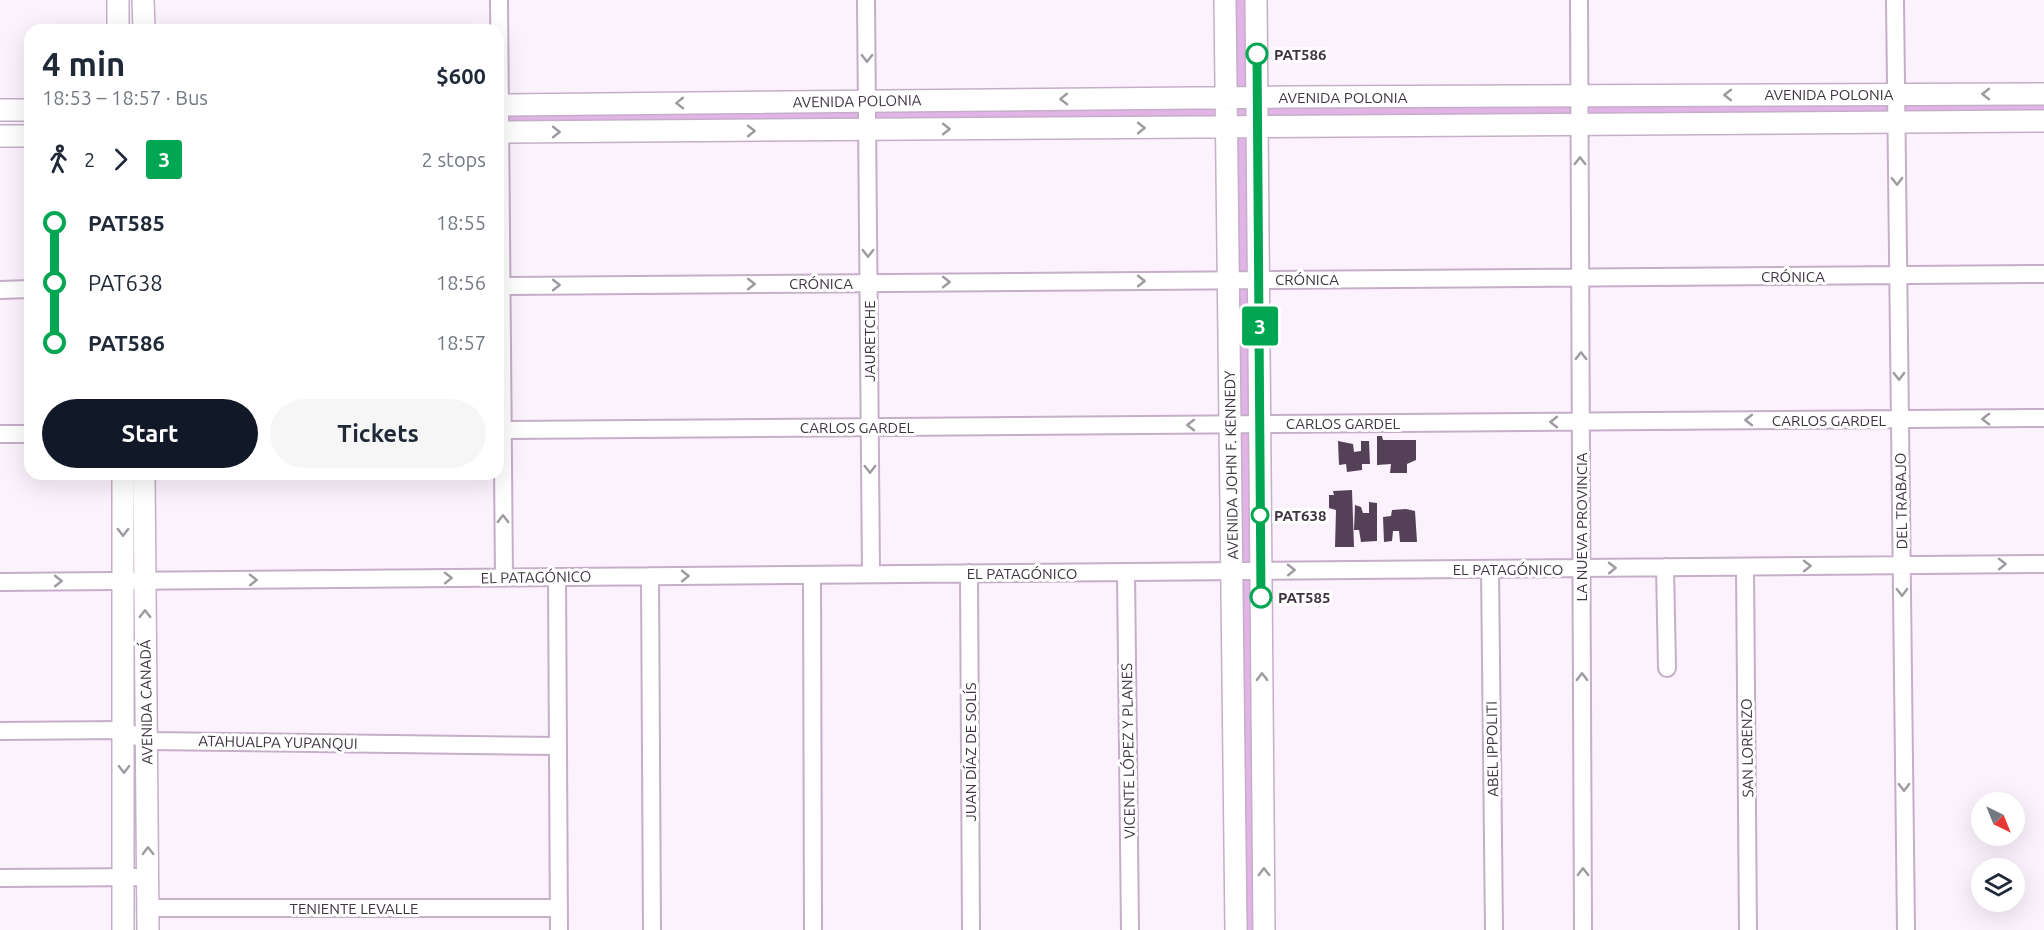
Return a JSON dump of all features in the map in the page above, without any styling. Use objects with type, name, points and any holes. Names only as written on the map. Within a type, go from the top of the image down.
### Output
[{"type":"main road","points":[[118,0],[118,24]]},
{"type":"main road","points":[[143,0],[144,24]]},
{"type":"main road","name":"AVENIDA JOHN F. KENNEDY","points":[[1225,0],[1228,98],[1236,930]]},
{"type":"main road","name":"AVENIDA JOHN F. KENNEDY","points":[[1256,0],[1261,280],[1259,424],[1264,930]]},
{"type":"main road","name":"AVENIDA POLONIA","points":[[504,105],[1258,97],[2044,94]]},
{"type":"main road","points":[[0,110],[24,110]]},
{"type":"main road","name":"AVENIDA POLONIA","points":[[504,132],[2044,121]]},
{"type":"main road","points":[[0,136],[24,136]]},
{"type":"main road","name":"AVENIDA CANADÁ","points":[[123,480],[123,930]]},
{"type":"main road","name":"AVENIDA CANADÁ","points":[[144,480],[148,930]]},
{"type":"street","points":[[499,0],[499,24]]},
{"type":"street","name":"JAURETCHE","points":[[866,0],[870,574]]},
{"type":"street","points":[[1579,0],[1580,95]]},
{"type":"street","name":"DEL TRABAJO","points":[[1895,0],[1906,930]]},
{"type":"street","name":"LA NUEVA PROVINCIA","points":[[1580,95],[1583,930]]},
{"type":"street","name":"CRÓNICA","points":[[504,286],[2044,274]]},
{"type":"street","points":[[0,290],[24,290]]},
{"type":"street","name":"CARLOS GARDEL","points":[[504,430],[2044,418]]},
{"type":"street","points":[[0,434],[24,434]]},
{"type":"street","points":[[501,480],[504,578]]},
{"type":"street","name":"EL PATAGÓNICO","points":[[0,582],[2044,564]]},
{"type":"street","points":[[1665,567],[1667,668]]},
{"type":"street","name":"SAN LORENZO","points":[[1745,567],[1748,930]]},
{"type":"street","name":"ABEL IPPOLITI","points":[[1490,569],[1494,930]]},
{"type":"street","name":"VICENTE LÓPEZ Y PLANES","points":[[1126,572],[1130,930]]},
{"type":"street","name":"JUAN DÍAZ DE SOLÍS","points":[[969,573],[971,930]]},
{"type":"street","points":[[812,575],[813,930]]},
{"type":"street","points":[[650,576],[652,930]]},
{"type":"street","points":[[557,577],[559,930]]},
{"type":"street","name":"ATAHUALPA YUPANQUI","points":[[0,731],[124,730],[146,741],[558,746]]},
{"type":"street","points":[[0,878],[148,877]]},
{"type":"street","name":"TENIENTE LEVALLE","points":[[148,908],[559,908]]},
{"type":"shaded area","points":[[1225,0],[1256,0],[1258,97],[2044,94],[2044,121],[1258,127],[1264,930],[1236,930],[1228,127],[504,132],[504,105],[1227,98]]},
{"type":"building","points":[[1377,436],[1382,436],[1383,440],[1416,440],[1416,460],[1407,464],[1407,473],[1390,473],[1391,464],[1377,465]]},
{"type":"building","points":[[1338,441],[1353,444],[1354,452],[1361,451],[1361,441],[1369,441],[1370,464],[1362,464],[1362,470],[1347,472],[1346,464],[1339,465]]},
{"type":"building","points":[[1352,490],[1354,547],[1335,547],[1336,510],[1329,508],[1329,495],[1334,495],[1333,491]]},
{"type":"building","points":[[1369,502],[1377,503],[1377,541],[1361,542],[1359,530],[1354,530],[1355,505],[1361,507],[1363,513],[1369,513]]},
{"type":"building","points":[[1392,510],[1415,511],[1417,542],[1400,542],[1399,531],[1393,531],[1392,541],[1384,542],[1383,517],[1391,516]]},
{"type":"bus line","name":"3","points":[[1257,54],[1261,280],[1259,424],[1261,597]]},
{"type":"place","name":"PAT586","points":[[1257,54]]},
{"type":"place","name":"PAT638","points":[[1260,515]]},
{"type":"place","name":"PAT585","points":[[1261,597]]}]
